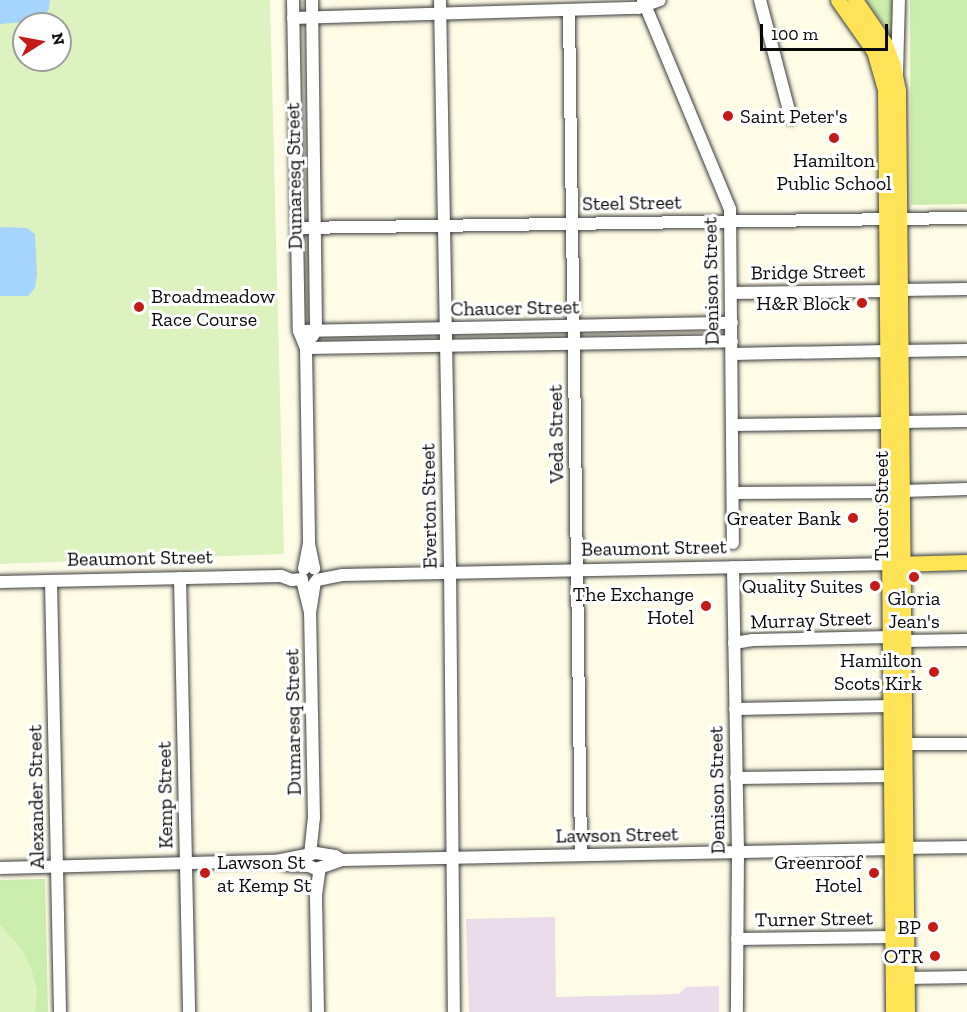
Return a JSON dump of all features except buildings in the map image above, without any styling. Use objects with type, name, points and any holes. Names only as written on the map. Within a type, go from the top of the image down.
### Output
[{"type":"main road","name":"Tudor Street","points":[[838,0],[874,51],[885,89],[892,218],[897,639],[905,744],[892,937],[893,1012]]},
{"type":"main road","points":[[855,0],[884,42],[897,77]]},
{"type":"main road","name":"Tudor Street","points":[[892,218],[897,77]]},
{"type":"main road","name":"Beaumont Street","points":[[896,564],[967,562]]},
{"type":"main road","name":"Tudor Street","points":[[897,639],[891,706],[892,776],[899,848],[907,1012]]},
{"type":"street","name":"Dumaresq Street","points":[[293,0],[300,331],[306,348],[309,544],[305,553],[309,575],[318,1012]]},
{"type":"street","name":"Dumaresq Street","points":[[306,348],[316,330],[312,0]]},
{"type":"street","name":"Everton Street","points":[[440,0],[450,573],[454,1012]]},
{"type":"street","points":[[293,18],[569,12],[660,0]]},
{"type":"street","points":[[760,0],[791,118]]},
{"type":"street","name":"Tudor Street","points":[[897,77],[900,0]]},
{"type":"street","name":"Denison Street","points":[[644,3],[730,209],[735,493],[733,543]]},
{"type":"street","name":"Veda Street","points":[[569,12],[581,855]]},
{"type":"street","name":"Steel Street","points":[[297,228],[967,218]]},
{"type":"street","name":"Bridge Street","points":[[731,293],[967,290]]},
{"type":"street","name":"Chaucer Street","points":[[300,331],[732,323]]},
{"type":"street","name":"Chaucer Street","points":[[306,348],[732,340]]},
{"type":"street","points":[[732,354],[967,350]]},
{"type":"street","points":[[734,425],[967,421]]},
{"type":"street","points":[[735,493],[967,489]]},
{"type":"street","name":"Beaumont Street","points":[[0,582],[896,564]]},
{"type":"street","name":"Denison Street","points":[[733,567],[738,852],[737,1012]]},
{"type":"street","name":"Kemp Street","points":[[180,578],[189,1012]]},
{"type":"street","name":"Alexander Street","points":[[51,581],[60,1012]]},
{"type":"street","name":"Murray Street","points":[[734,643],[753,640],[967,640]]},
{"type":"street","points":[[735,708],[891,706]]},
{"type":"street","points":[[905,744],[967,744]]},
{"type":"street","points":[[736,778],[892,776]]},
{"type":"street","name":"Lawson Street","points":[[0,868],[315,861],[335,856],[342,861],[967,847]]},
{"type":"street","name":"Turner Street","points":[[737,939],[892,937]]},
{"type":"street","points":[[907,978],[967,977]]},
{"type":"shaded area","points":[[555,917],[556,997],[679,994],[686,987],[719,986],[719,1012],[469,1012],[466,919]]},
{"type":"green space","name":"Broadmeadow Race Course","points":[[0,0],[270,0],[284,554],[0,564]]},
{"type":"green space","points":[[866,0],[896,0],[896,33],[892,36]]},
{"type":"green space","points":[[910,0],[967,0],[967,204],[911,205]]},
{"type":"green space","points":[[45,879],[48,1012],[0,1012],[0,880]]},
{"type":"green space","points":[[0,925],[21,948],[31,968],[37,990],[35,1012],[0,1012]]},
{"type":"water","points":[[0,0],[50,0],[47,12],[12,12],[12,23],[0,24]]},
{"type":"water","points":[[0,227],[27,228],[35,234],[37,274],[35,288],[28,296],[0,296]]},
{"type":"place","name":"Saint Peter's","points":[[728,116]]},
{"type":"place","name":"Hamilton Public School","points":[[834,138]]},
{"type":"place","name":"H&R Block","points":[[862,303]]},
{"type":"place","name":"Broadmeadow Race Course","points":[[139,307]]},
{"type":"place","name":"Greater Bank","points":[[853,518]]},
{"type":"place","name":"Gloria Jean's","points":[[914,577]]},
{"type":"place","name":"Quality Suites","points":[[875,586]]},
{"type":"place","name":"The Exchange Hotel","points":[[706,606]]},
{"type":"place","name":"Hamilton Scots Kirk","points":[[934,672]]},
{"type":"place","name":"Lawson St at Kemp St","points":[[205,873]]},
{"type":"place","name":"Greenroof Hotel","points":[[874,873]]},
{"type":"place","name":"BP","points":[[933,927]]},
{"type":"place","name":"OTR","points":[[935,956]]}]
